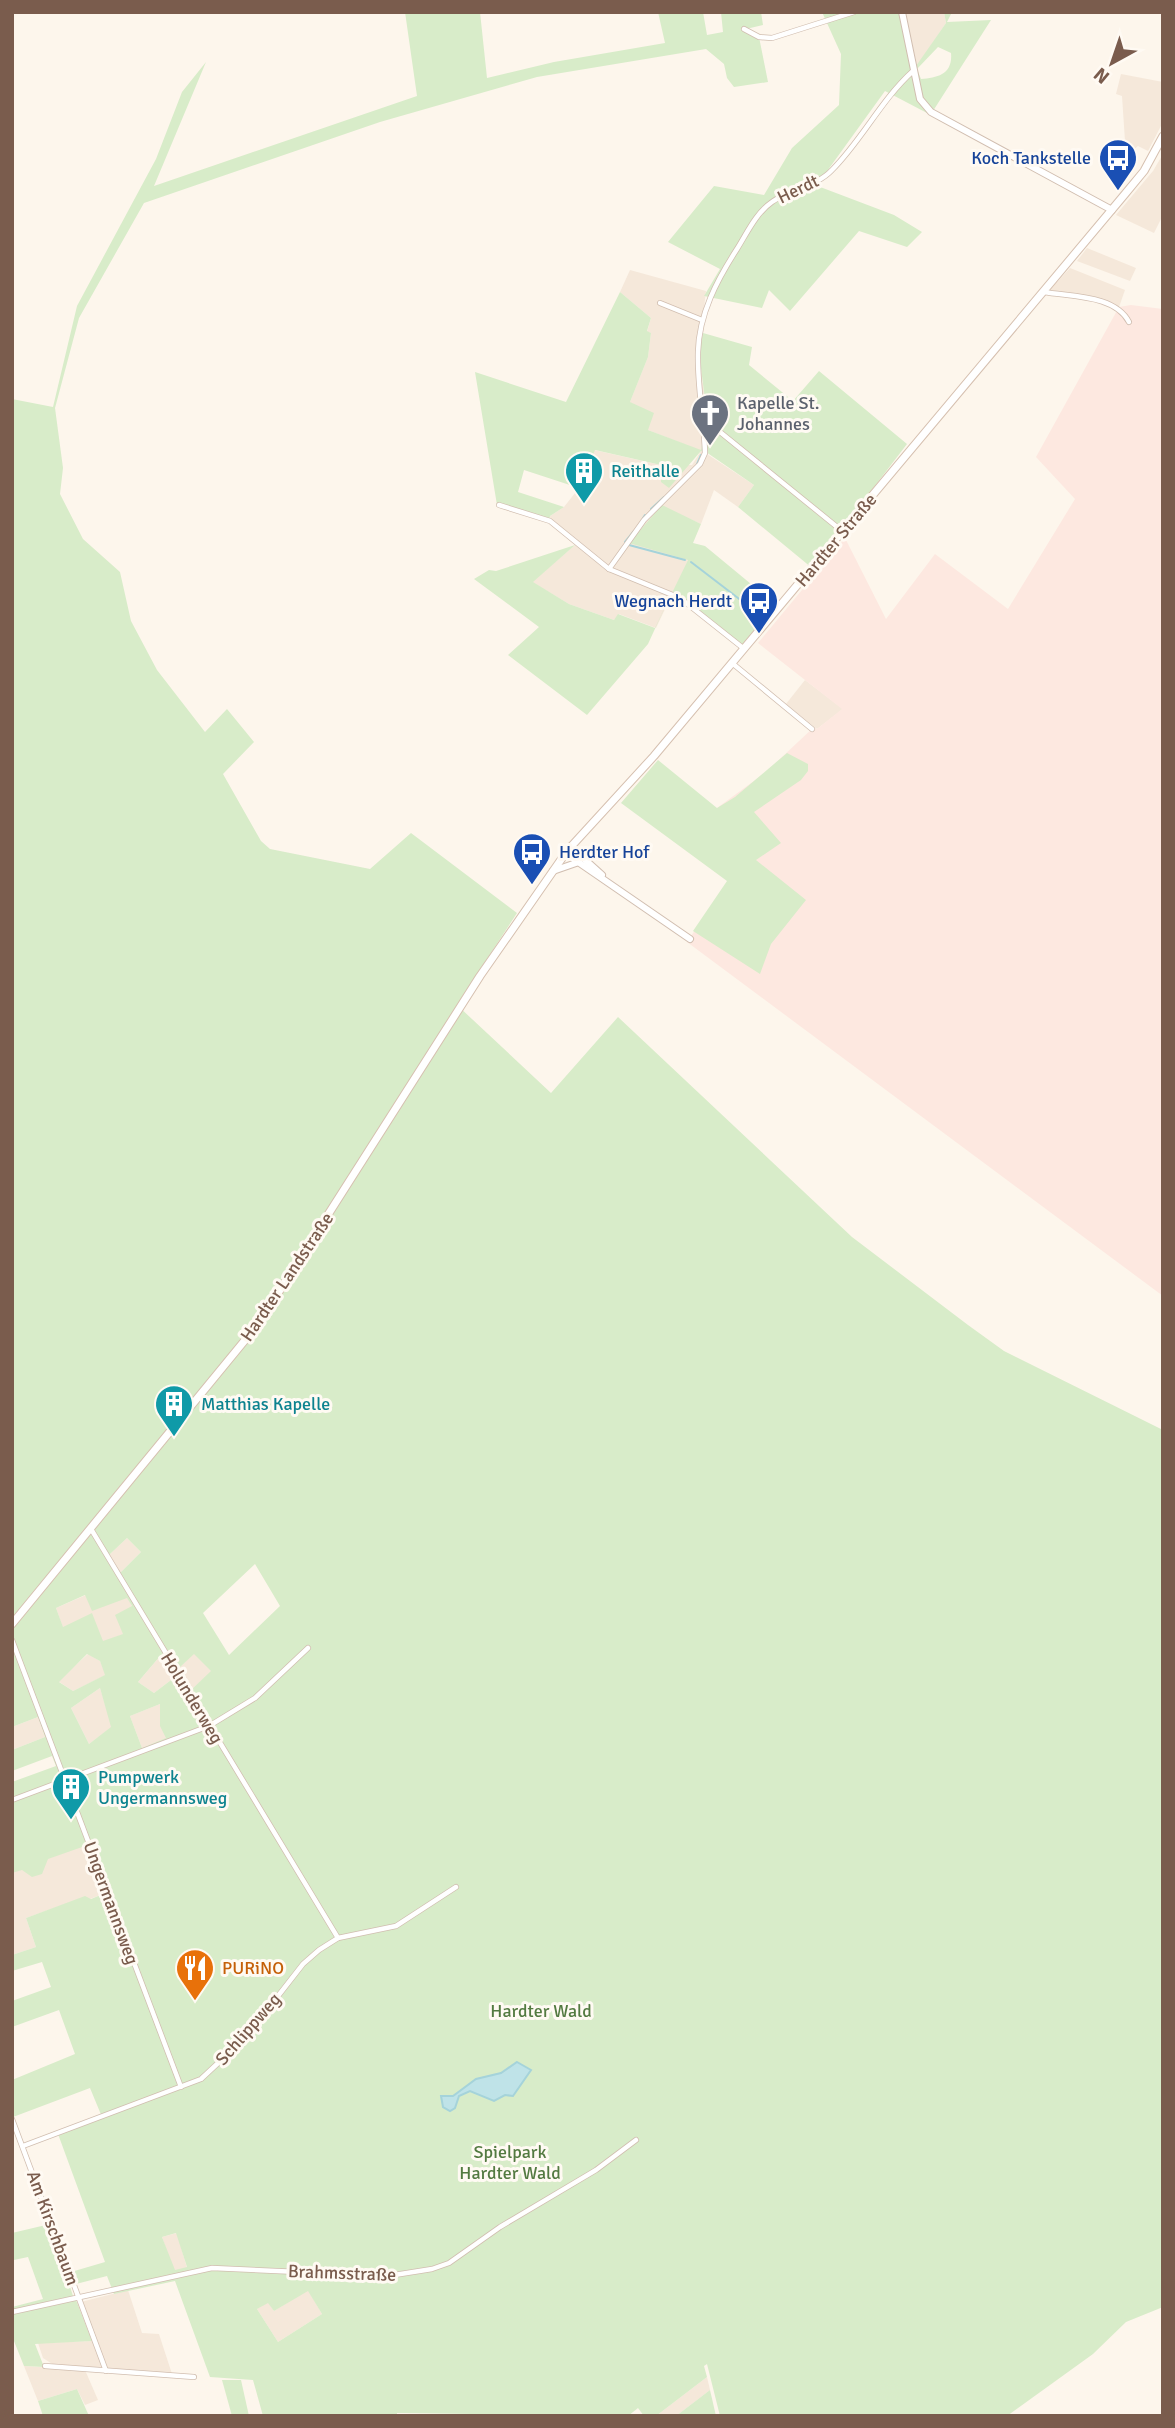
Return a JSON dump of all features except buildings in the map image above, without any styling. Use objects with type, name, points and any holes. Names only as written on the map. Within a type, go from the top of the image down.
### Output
[{"type":"main road","name":"Hardter Straße","points":[[504,940],[568,850],[744,649],[1112,210],[1144,171],[1163,136]]},
{"type":"main road","name":"Hardter Landstraße","points":[[12,1624],[267,1312],[504,940]]},
{"type":"street","points":[[744,29],[759,37],[772,38],[854,12]]},
{"type":"street","points":[[902,12],[920,99],[931,112],[1112,210]]},
{"type":"street","name":"Herdt","points":[[609,569],[644,520],[700,464],[705,453],[698,352],[702,320],[718,280],[758,216],[771,203],[820,180],[833,170],[878,110],[913,71]]},
{"type":"street","points":[[1044,291],[1111,304],[1122,310],[1129,322]]},
{"type":"street","points":[[660,303],[702,320]]},
{"type":"street","points":[[704,419],[843,531]]},
{"type":"street","points":[[499,505],[550,521],[609,569],[680,598],[744,649]]},
{"type":"street","points":[[732,663],[812,729]]},
{"type":"street","points":[[568,850],[576,863],[608,882]]},
{"type":"street","points":[[568,850],[608,882],[690,939]]},
{"type":"street","points":[[551,872],[576,863]]},
{"type":"street","name":"Holunderweg","points":[[91,1528],[338,1938]]},
{"type":"street","name":"Ungermannsweg","points":[[12,1640],[181,2087]]},
{"type":"street","points":[[12,1800],[209,1726],[256,1698],[308,1648]]},
{"type":"street","name":"Schlippweg","points":[[23,2146],[201,2079],[246,2037],[303,1964],[338,1938],[396,1926],[456,1887]]},
{"type":"street","name":"Am Kirschbaum","points":[[12,2119],[106,2371]]},
{"type":"street","name":"Brahmsstraße","points":[[12,2312],[212,2268],[378,2276],[409,2275],[432,2269],[449,2263],[500,2227],[596,2170],[636,2140]]},
{"type":"street","points":[[45,2367],[194,2377]]},
{"type":"shaded area","points":[[905,12],[944,12],[946,23],[917,66]]},
{"type":"shaded area","points":[[1121,74],[1163,82],[1163,122],[1148,151],[1138,146],[1126,156],[1122,96],[1116,94]]},
{"type":"shaded area","points":[[1163,154],[1163,215],[1154,233],[1116,215],[1153,171]]},
{"type":"shaded area","points":[[1087,248],[1136,268],[1130,281],[1077,261]]},
{"type":"shaded area","points":[[1070,268],[1125,290],[1119,307],[1048,292]]},
{"type":"shaded area","points":[[630,270],[706,291],[699,353],[707,415],[701,450],[754,485],[738,507],[714,490],[701,524],[661,506],[688,561],[656,628],[619,614],[614,620],[569,604],[532,582],[575,545],[549,523],[550,516],[564,507],[579,488],[594,450],[661,465],[692,465],[701,451],[648,430],[630,402],[648,357],[651,333],[647,332],[651,318],[620,292]]},
{"type":"shaded area","points":[[1131,305],[1163,309],[1163,1296],[687,942],[748,852],[717,808],[766,772],[814,727],[817,729],[842,709],[758,643],[845,538],[886,619],[935,554],[1008,609],[1075,499],[1036,457],[1119,307]]},
{"type":"shaded area","points":[[805,680],[843,709],[817,729],[786,704]]},
{"type":"shaded area","points":[[127,1538],[141,1552],[120,1573],[109,1555]]},
{"type":"shaded area","points":[[86,1595],[127,1597],[132,1606],[124,1634],[103,1642],[63,1628],[56,1608]]},
{"type":"shaded area","points":[[194,1653],[212,1671],[191,1690],[178,1669]]},
{"type":"shaded area","points":[[88,1654],[100,1661],[106,1675],[73,1691],[58,1681]]},
{"type":"shaded area","points":[[162,1654],[175,1677],[154,1693],[138,1682]]},
{"type":"shaded area","points":[[100,1688],[112,1727],[89,1744],[71,1708]]},
{"type":"shaded area","points":[[160,1704],[167,1738],[142,1748],[130,1716]]},
{"type":"shaded area","points":[[38,1717],[45,1737],[12,1750],[12,1727]]},
{"type":"shaded area","points":[[74,1814],[103,1894],[90,1899],[85,1897],[26,1918],[36,1947],[12,1955],[12,1838]]},
{"type":"shaded area","points":[[177,2233],[187,2268],[174,2271],[162,2237]]},
{"type":"shaded area","points":[[128,2290],[142,2333],[159,2334],[172,2374],[54,2365],[43,2358],[38,2343],[92,2341],[77,2303]]},
{"type":"shaded area","points":[[308,2290],[322,2314],[278,2342],[257,2309],[268,2302],[274,2311]]},
{"type":"shaded area","points":[[24,2366],[85,2370],[98,2400],[85,2405],[77,2389],[38,2401]]},
{"type":"shaded area","points":[[707,2377],[710,2390],[676,2416],[656,2416]]},
{"type":"green space","name":"Hardter Wald","points":[[405,12],[480,12],[487,78],[554,62],[665,43],[658,12],[703,12],[707,35],[723,32],[721,12],[761,12],[763,25],[746,29],[759,37],[768,82],[734,87],[727,78],[724,64],[706,49],[537,77],[380,122],[144,203],[79,318],[55,408],[63,468],[60,494],[83,539],[120,572],[131,621],[157,670],[205,732],[227,709],[254,742],[223,774],[261,841],[270,849],[370,869],[411,833],[517,913],[457,1005],[551,1093],[618,1017],[852,1237],[968,1325],[1004,1351],[1163,1430],[1163,2307],[1126,2322],[1093,2354],[1007,2416],[720,2416],[707,2364],[704,2366],[707,2377],[656,2416],[644,2416],[638,2408],[628,2416],[397,2413],[397,2416],[263,2416],[253,2380],[210,2377],[175,2281],[114,2294],[107,2276],[76,2284],[71,2272],[105,2262],[58,2134],[102,2117],[90,2088],[13,2117],[12,2114],[12,2080],[75,2054],[59,2010],[12,2027],[12,2001],[51,1987],[42,1962],[12,1971],[12,1955],[36,1947],[26,1918],[85,1896],[91,1899],[103,1894],[85,1846],[48,1859],[42,1874],[32,1877],[22,1870],[12,1873],[12,1782],[56,1766],[52,1756],[12,1771],[12,1750],[45,1737],[38,1717],[12,1727],[12,399],[53,407],[77,306],[156,159],[182,92],[206,62],[154,186],[417,96]],"holes":[[[127,1538],[141,1552],[120,1573],[109,1555]],[[255,1564],[280,1606],[229,1655],[203,1613]],[[85,1595],[92,1611],[127,1598],[132,1606],[115,1615],[123,1634],[103,1641],[92,1613],[63,1627],[56,1608]],[[87,1654],[100,1661],[105,1675],[73,1691],[59,1682]],[[194,1654],[211,1671],[191,1690],[178,1669]],[[161,1655],[175,1677],[154,1693],[138,1682]],[[100,1688],[111,1727],[89,1744],[71,1708]],[[160,1704],[160,1726],[166,1738],[142,1748],[130,1716]],[[176,2233],[187,2267],[175,2270],[162,2237]],[[308,2291],[322,2314],[278,2342],[257,2309],[268,2303],[274,2311]]]},
{"type":"green space","points":[[822,12],[905,12],[916,66],[946,23],[944,12],[952,12],[947,22],[991,20],[933,111],[927,113],[885,91],[825,174],[807,182],[894,215],[922,232],[907,247],[859,231],[790,311],[769,290],[762,308],[704,296],[720,269],[668,242],[714,186],[764,195],[792,148],[839,105],[841,54]],"holes":[[[938,47],[951,53],[950,66],[943,74],[921,79],[917,69]]]},
{"type":"green space","points":[[620,292],[651,318],[647,331],[651,333],[648,357],[630,402],[654,413],[648,430],[701,450],[707,415],[699,353],[703,333],[752,347],[749,365],[793,401],[819,371],[907,444],[812,568],[738,507],[754,485],[701,451],[669,488],[661,482],[661,465],[595,450],[579,488],[524,470],[518,492],[564,507],[550,516],[549,523],[497,505],[475,372],[566,402]]},
{"type":"green space","points":[[662,505],[701,524],[693,543],[705,546],[779,607],[744,649],[672,593],[688,560],[629,543]]},
{"type":"green space","points":[[575,545],[533,582],[569,604],[614,620],[618,614],[655,628],[670,596],[648,644],[587,715],[508,655],[539,627],[474,579],[489,570],[496,571]]},
{"type":"green space","points":[[787,753],[808,764],[808,771],[801,780],[754,812],[781,843],[756,860],[806,900],[771,944],[760,974],[693,931],[727,881],[621,803],[658,760],[717,808],[735,797]]},
{"type":"green space","points":[[50,2224],[73,2296],[12,2310],[12,2307],[43,2299],[28,2257],[14,2260],[12,2233]]},
{"type":"green space","points":[[76,2300],[92,2341],[35,2344],[44,2367],[24,2366],[12,2336],[12,2314]]},
{"type":"green space","points":[[222,2380],[241,2380],[249,2416],[232,2416]]},
{"type":"green space","points":[[77,2389],[89,2416],[43,2416],[38,2401]]},
{"type":"green space","points":[[710,2390],[716,2416],[676,2416]]},
{"type":"water","points":[[517,2062],[531,2070],[513,2096],[505,2095],[494,2101],[470,2091],[459,2096],[455,2108],[450,2111],[443,2107],[441,2096],[453,2096],[476,2079],[501,2073]]},
{"type":"waterway","points":[[697,464],[701,455]]},
{"type":"waterway","points":[[651,509],[664,497]]},
{"type":"waterway","points":[[625,542],[634,531]]},
{"type":"waterway","points":[[629,545],[685,560]]},
{"type":"waterway","points":[[691,562],[764,618]]},
{"type":"place","name":"Koch Tankstelle","points":[[1118,192]]},
{"type":"place","name":"Kapelle St. Johannes","points":[[710,447]]},
{"type":"place","name":"Reithalle","points":[[584,505]]},
{"type":"place","name":"Wegnach Herdt","points":[[759,635]]},
{"type":"place","name":"Herdter Hof","points":[[532,886]]},
{"type":"place","name":"Matthias Kapelle","points":[[174,1438]]},
{"type":"place","name":"Pumpwerk Ungermannsweg","points":[[71,1821]]},
{"type":"place","name":"PURiNO","points":[[195,2002]]},
{"type":"park label","name":"Spielpark Hardter Wald","points":[[510,2162]]}]
